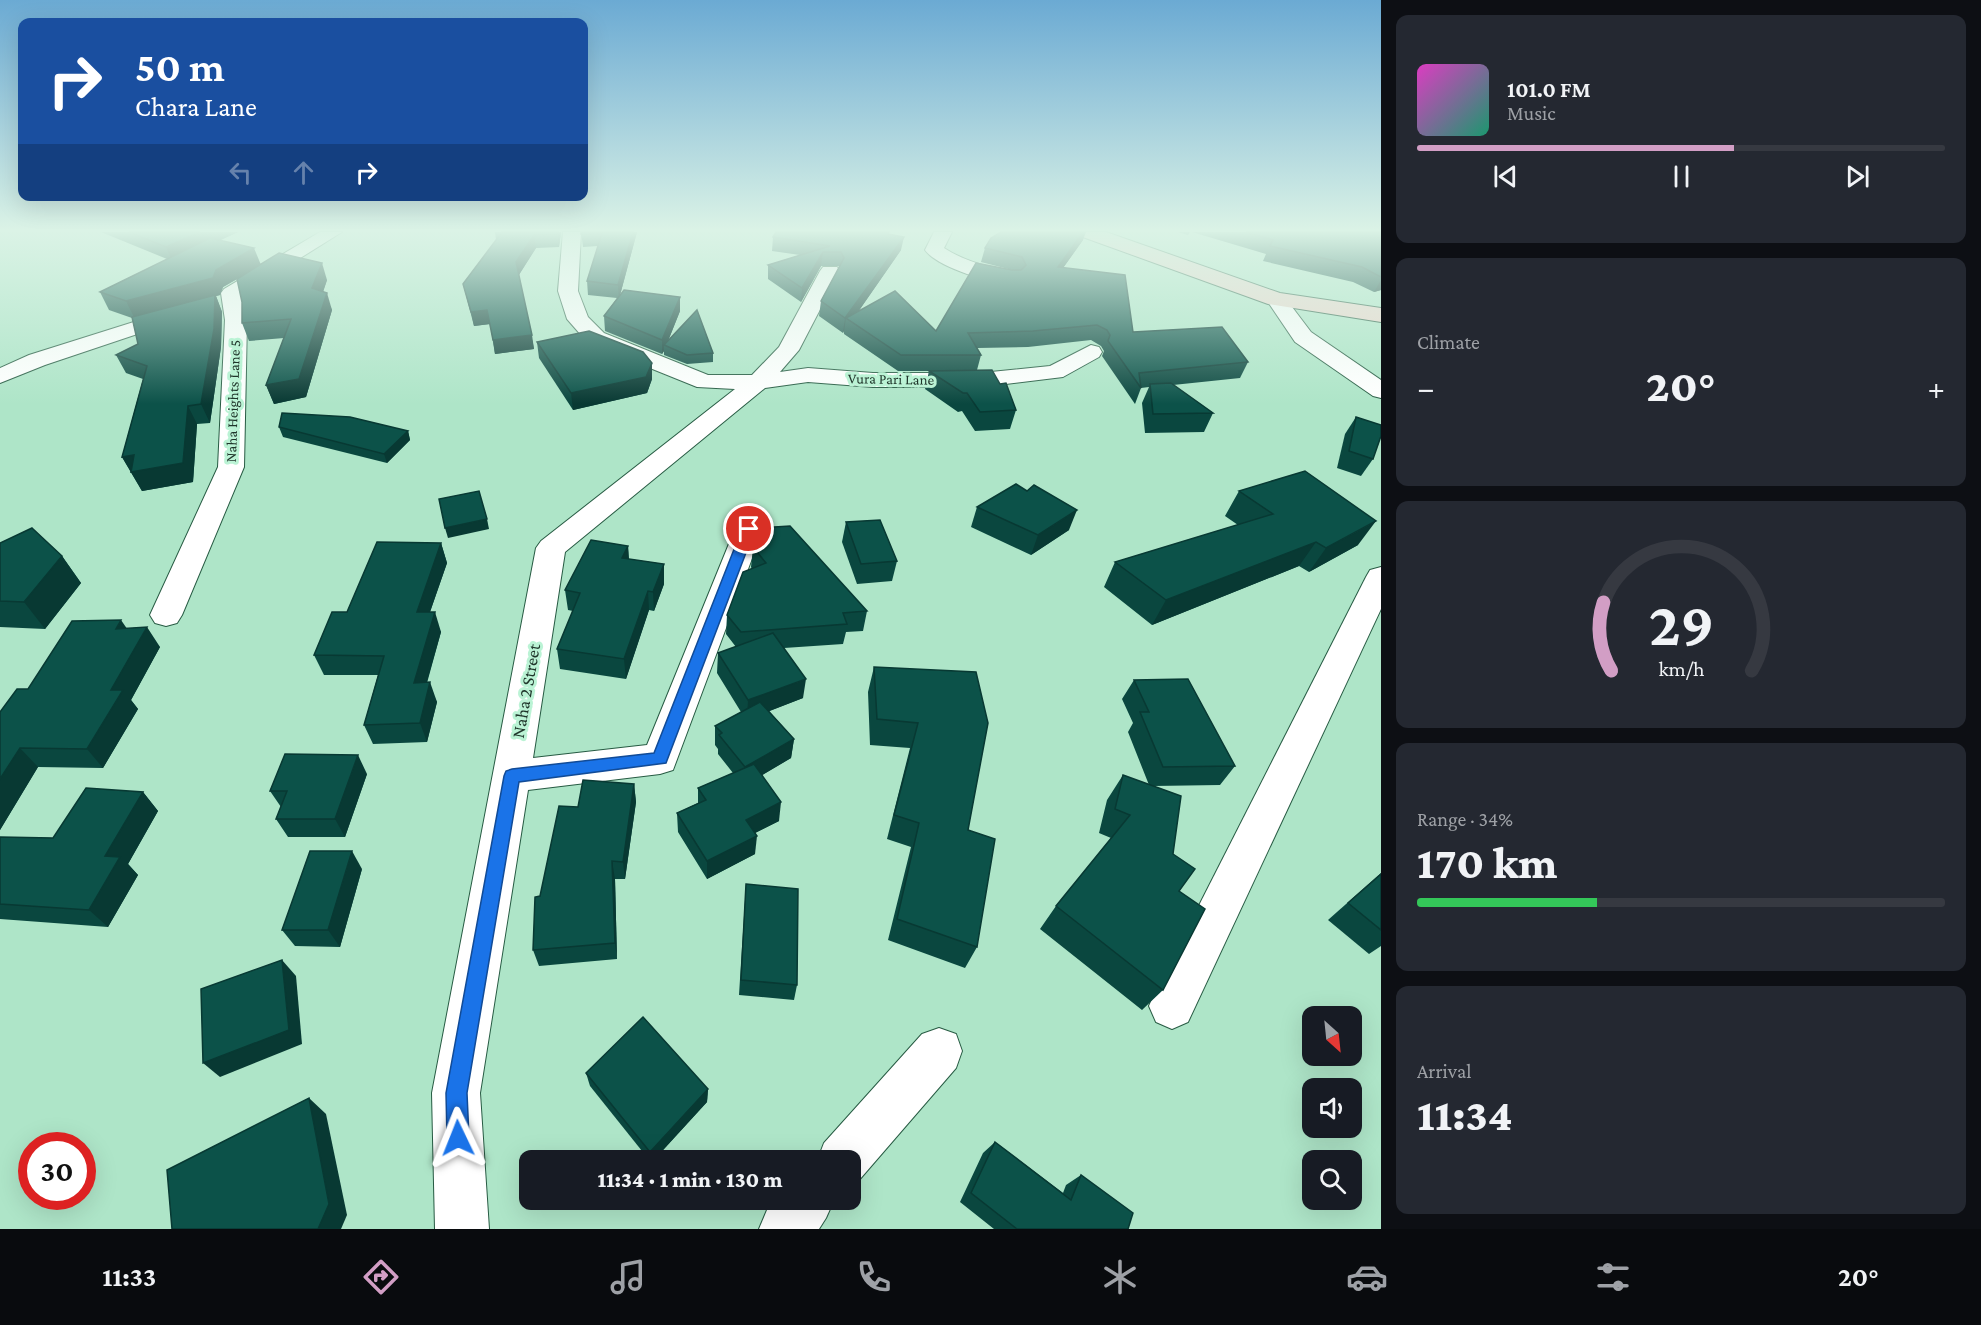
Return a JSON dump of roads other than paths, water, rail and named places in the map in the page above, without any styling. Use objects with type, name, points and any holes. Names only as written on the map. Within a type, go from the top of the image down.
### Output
[{"type":"street","points":[[0,376],[37,360],[110,335],[213,305],[237,289]]},
{"type":"street","name":"Vura Pari Lane","points":[[568,289],[578,319],[596,338],[705,382],[758,382],[808,375],[873,380],[981,380],[1055,372],[1091,352]]},
{"type":"street","name":"Naha 2 Street","points":[[462,1229],[456,1093],[551,548],[758,382],[788,350],[820,289]]},
{"type":"street","points":[[1249,289],[1276,299],[1381,315]]},
{"type":"street","points":[[1276,299],[1302,337],[1381,391]]},
{"type":"street","name":"Naha Heights Lane 5","points":[[166,615],[231,467],[236,320],[213,305]]},
{"type":"street","points":[[512,776],[660,759],[749,529]]},
{"type":"street","points":[[1172,1006],[1381,577]]},
{"type":"street","points":[[852,1150],[939,1051]]},
{"type":"street","points":[[786,1229],[800,1210]]}]
